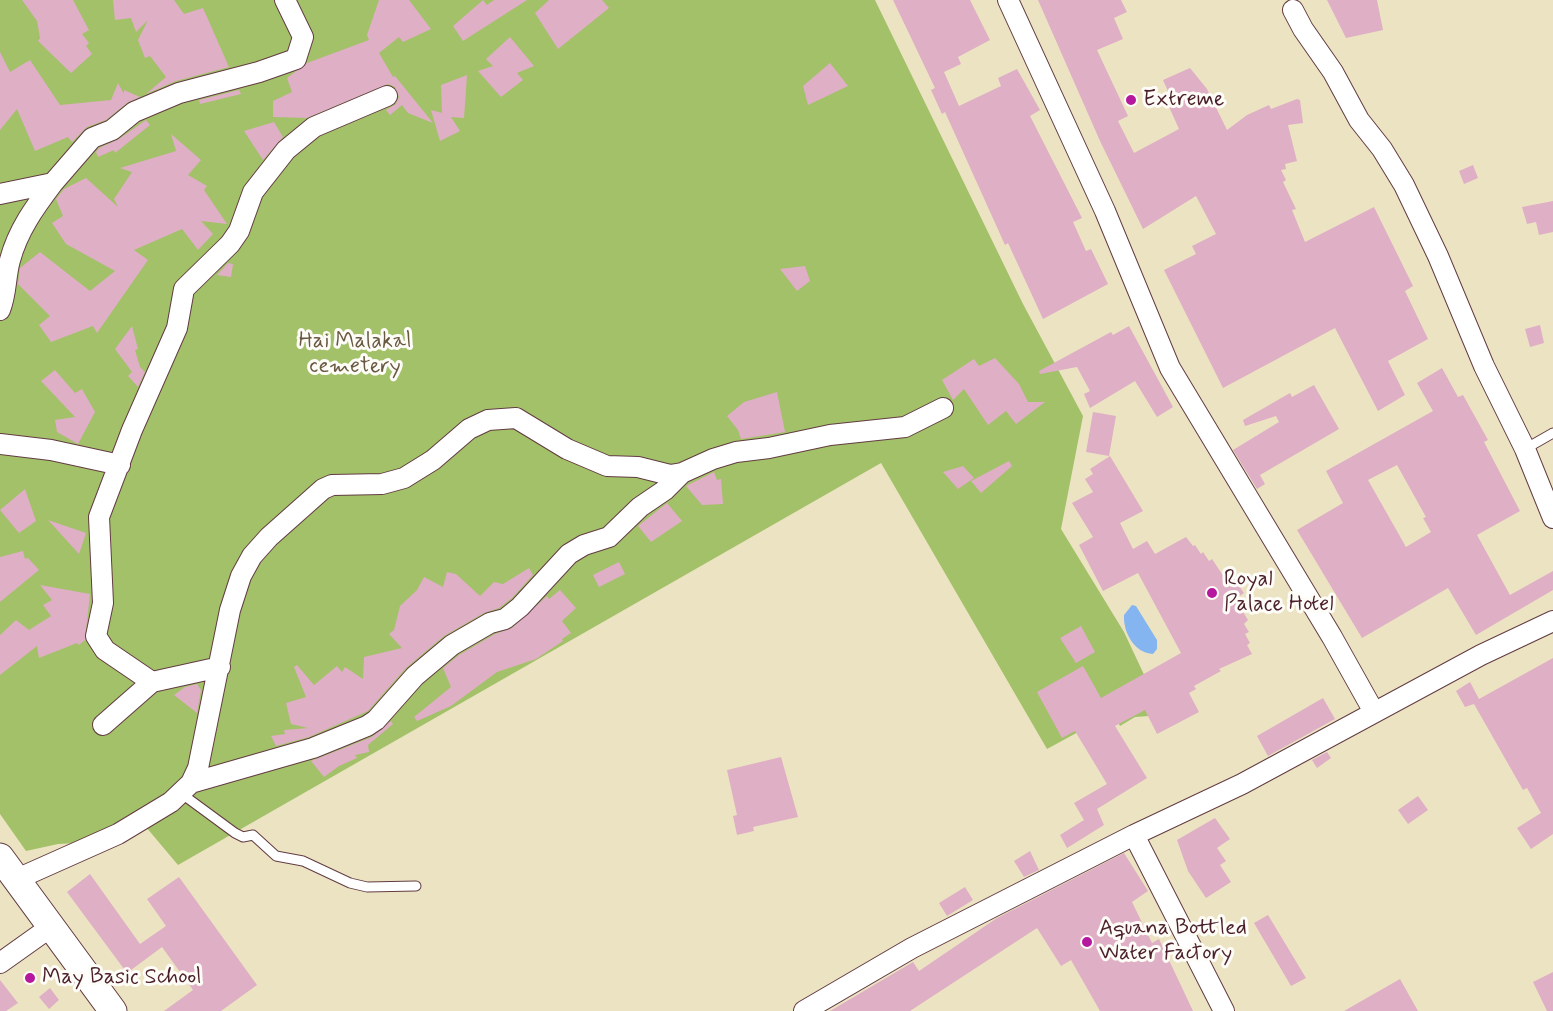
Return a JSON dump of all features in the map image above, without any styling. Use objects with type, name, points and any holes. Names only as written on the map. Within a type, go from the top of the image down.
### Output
[{"type":"street","points":[[0,310],[8,286],[8,268],[18,237],[27,219],[53,183],[92,138],[112,130],[134,112],[179,93],[296,59],[303,37],[285,0]]},
{"type":"street","points":[[1008,0],[1105,211],[1170,368],[1332,637],[1374,712]]},
{"type":"street","points":[[1293,10],[1303,30],[1333,72],[1359,120],[1382,149],[1404,185],[1438,256],[1484,366],[1525,449],[1553,518]]},
{"type":"street","points":[[152,682],[105,650],[96,636],[103,603],[99,517],[132,430],[177,328],[184,289],[239,231],[248,202],[262,178],[286,150],[314,127],[387,96]]},
{"type":"street","points":[[0,194],[53,183]]},
{"type":"street","points":[[16,879],[118,834],[186,789],[313,748],[367,726],[376,720],[415,676],[452,645],[490,623],[505,619],[520,607],[569,554],[584,544],[609,537],[640,507],[665,490],[682,474],[713,459],[736,452],[769,448],[830,435],[905,427],[943,408]]},
{"type":"street","points":[[186,789],[198,768],[230,610],[241,576],[252,556],[269,537],[323,489],[332,485],[382,484],[404,478],[433,460],[477,423],[516,418],[567,449],[607,466],[638,467],[670,475],[682,474]]},
{"type":"street","points":[[0,444],[51,450],[120,465]]},
{"type":"street","points":[[804,1011],[912,948],[1134,835],[1242,784],[1374,712],[1553,621]]},
{"type":"street","points":[[103,725],[152,682],[220,667]]},
{"type":"street","points":[[1134,835],[1224,1011]]},
{"type":"street","points":[[0,857],[113,1011]]},
{"type":"street","points":[[0,963],[51,927]]},
{"type":"lane","points":[[1525,449],[1553,433]]},
{"type":"lane","points":[[186,789],[235,833],[243,837],[253,834],[276,856],[303,861],[350,883],[367,887],[416,886]]},
{"type":"green space","name":"Hai Malakal cemetery","points":[[0,0],[875,0],[1023,304],[1083,416],[1061,529],[1124,632],[1163,715],[1135,717],[1120,726],[1113,713],[1047,749],[881,463],[178,865],[146,827],[78,843],[58,844],[26,851],[0,814]]},
{"type":"water","points":[[1132,605],[1136,606],[1157,640],[1157,649],[1153,654],[1146,653],[1135,646],[1125,628],[1124,615]]},
{"type":"building","points":[[22,0],[73,0],[89,30],[82,34],[89,43],[86,46],[92,54],[71,73],[38,41],[40,38],[37,21]]},
{"type":"building","points":[[113,0],[174,0],[184,14],[203,8],[229,67],[176,81],[146,94],[166,77],[150,56],[145,58],[138,40],[148,20],[136,32],[131,18],[115,20]]},
{"type":"building","points":[[379,0],[409,0],[431,29],[403,42],[399,37],[379,53],[393,77],[395,76],[433,123],[408,113],[402,105],[390,115],[386,110],[396,104],[399,97],[395,87],[388,84],[307,118],[273,117],[273,101],[292,92],[287,78],[307,63],[369,40],[367,35]]},
{"type":"building","points":[[483,0],[487,5],[494,0],[527,0],[463,41],[453,26]]},
{"type":"building","points":[[549,0],[602,0],[609,8],[558,49],[535,13]]},
{"type":"building","points":[[893,0],[970,0],[990,40],[958,57],[961,64],[944,72],[959,106],[1001,86],[998,78],[1017,69],[1040,110],[1030,116],[1082,218],[1073,222],[1086,251],[1091,249],[1108,284],[1043,319],[1008,243],[1005,245],[945,112],[942,114],[931,90],[935,88]]},
{"type":"building","points":[[1038,0],[1121,0],[1127,12],[1114,18],[1123,39],[1097,50],[1128,116],[1118,121],[1134,153],[1179,129],[1166,100],[1171,98],[1163,80],[1190,68],[1207,89],[1227,130],[1247,115],[1269,105],[1271,109],[1297,99],[1300,100],[1303,123],[1288,125],[1297,161],[1285,164],[1286,169],[1281,170],[1286,180],[1283,182],[1296,209],[1292,210],[1305,242],[1374,207],[1413,286],[1405,291],[1428,339],[1388,361],[1405,395],[1378,411],[1335,328],[1223,388],[1164,270],[1196,254],[1192,246],[1216,234],[1196,196],[1143,229],[1100,141]]},
{"type":"building","points":[[1327,0],[1377,0],[1383,30],[1346,38]]},
{"type":"building","points":[[510,37],[534,66],[517,73],[523,80],[501,97],[478,71],[493,66],[486,59]]},
{"type":"building","points":[[0,52],[10,72],[30,60],[60,105],[111,100],[118,83],[124,94],[124,90],[140,97],[127,103],[106,120],[87,127],[72,142],[68,137],[35,151],[17,109],[0,130]]},
{"type":"building","points":[[830,63],[848,86],[808,105],[803,86]]},
{"type":"building","points":[[467,75],[464,118],[451,117],[460,131],[440,141],[431,110],[442,113],[441,85]]},
{"type":"building","points":[[239,90],[241,94],[200,104],[199,100]]},
{"type":"building","points":[[146,120],[150,125],[115,153],[114,150],[98,157],[96,152],[99,148],[119,139]]},
{"type":"building","points":[[274,122],[283,137],[263,160],[244,131]]},
{"type":"building","points":[[171,134],[201,160],[188,175],[207,186],[204,190],[227,224],[201,221],[213,234],[198,250],[182,229],[134,250],[148,260],[97,333],[93,326],[51,342],[39,325],[50,316],[18,284],[20,268],[40,252],[90,291],[115,271],[66,244],[52,223],[63,216],[56,199],[64,189],[86,178],[118,207],[114,199],[132,172],[120,168],[176,151]]},
{"type":"building","points":[[1473,165],[1478,178],[1464,184],[1459,171]]},
{"type":"building","points":[[1553,201],[1553,232],[1539,235],[1536,222],[1527,224],[1522,207]]},
{"type":"building","points":[[228,263],[233,264],[231,277],[217,275]]},
{"type":"building","points":[[805,266],[810,281],[797,291],[780,269]]},
{"type":"building","points":[[1540,325],[1544,343],[1530,347],[1525,329]]},
{"type":"building","points":[[132,326],[138,349],[135,350],[140,367],[145,372],[138,387],[128,376],[132,372],[115,349]]},
{"type":"building","points":[[1129,326],[1173,407],[1157,417],[1135,381],[1090,408],[1084,394],[1090,391],[1077,367],[1040,374],[1039,371],[1111,332],[1113,335]]},
{"type":"building","points":[[995,358],[1019,384],[1028,402],[1045,402],[1016,424],[1006,411],[988,425],[964,389],[953,400],[942,380],[974,359],[979,366]]},
{"type":"building","points":[[1442,368],[1458,397],[1463,395],[1488,440],[1484,442],[1520,511],[1477,535],[1510,595],[1553,571],[1553,590],[1476,635],[1448,588],[1362,638],[1297,530],[1343,503],[1326,471],[1433,411],[1417,383]],"holes":[[[1397,465],[1426,517],[1423,518],[1431,532],[1406,547],[1368,480]]]},
{"type":"building","points":[[55,370],[75,393],[82,389],[95,412],[78,444],[57,432],[55,420],[75,417],[41,381]]},
{"type":"building","points":[[1314,385],[1339,429],[1260,475],[1265,484],[1257,489],[1233,450],[1279,422],[1276,416],[1245,426],[1243,420],[1290,393],[1292,397]]},
{"type":"building","points":[[777,392],[785,432],[741,439],[738,430],[727,416],[744,402]]},
{"type":"building","points":[[1093,412],[1116,416],[1109,456],[1086,452]]},
{"type":"building","points":[[1110,456],[1143,511],[1120,523],[1133,549],[1147,541],[1155,554],[1186,537],[1201,554],[1203,552],[1209,561],[1212,559],[1226,580],[1232,576],[1244,593],[1235,599],[1248,620],[1244,624],[1249,632],[1245,634],[1252,654],[1219,669],[1221,671],[1194,686],[1196,689],[1189,693],[1199,712],[1157,734],[1145,710],[1115,726],[1147,778],[1097,809],[1104,825],[1067,848],[1060,835],[1084,820],[1074,803],[1107,784],[1075,731],[1062,738],[1037,692],[1083,666],[1101,698],[1181,653],[1138,573],[1103,591],[1079,545],[1093,537],[1072,503],[1093,492],[1085,479],[1093,474],[1090,469]]},
{"type":"building","points":[[1009,461],[1012,466],[981,493],[971,481]]},
{"type":"building","points":[[963,466],[974,478],[958,489],[943,472]]},
{"type":"building","points":[[714,472],[717,480],[721,479],[723,504],[702,505],[686,486]]},
{"type":"building","points":[[25,489],[36,521],[19,533],[0,510]]},
{"type":"building","points":[[667,503],[682,521],[651,542],[638,526]]},
{"type":"building","points":[[48,520],[86,533],[79,554]]},
{"type":"building","points":[[23,551],[25,559],[28,558],[39,570],[0,602],[0,557]]},
{"type":"building","points":[[619,562],[625,574],[599,587],[593,575]]},
{"type":"building","points":[[529,568],[533,575],[512,598],[499,608],[484,613],[444,636],[406,668],[368,711],[309,737],[276,746],[271,736],[285,734],[284,730],[308,728],[291,724],[286,703],[306,697],[294,667],[297,665],[314,685],[337,666],[342,672],[345,667],[363,679],[364,657],[402,648],[389,634],[394,630],[400,606],[417,590],[424,577],[443,587],[447,572],[456,574],[480,596],[494,582],[503,584]]},
{"type":"building","points":[[40,585],[90,594],[85,640],[79,645],[77,643],[39,658],[37,646],[0,675],[0,635],[16,620],[29,630],[51,616],[43,605],[52,600]]},
{"type":"building","points":[[560,590],[576,608],[562,621],[571,633],[562,639],[563,641],[536,659],[497,672],[451,706],[417,721],[414,717],[451,687],[443,668],[459,655],[495,634],[512,628],[547,596],[549,599]]},
{"type":"building","points":[[1081,626],[1095,652],[1076,663],[1060,638]]},
{"type":"building","points":[[1553,658],[1553,834],[1531,849],[1517,828],[1541,813],[1527,788],[1523,790],[1474,704],[1465,707],[1456,691],[1470,682],[1479,699]]},
{"type":"building","points":[[197,684],[201,690],[197,713],[174,695],[185,687]]},
{"type":"building","points":[[1323,698],[1335,719],[1268,756],[1257,736]]},
{"type":"building","points":[[391,721],[393,724],[368,745],[369,752],[355,755],[357,758],[339,766],[324,777],[311,761],[372,737]]},
{"type":"building","points":[[1327,752],[1331,758],[1317,768],[1312,760]]},
{"type":"building","points":[[781,757],[798,817],[753,827],[754,831],[737,835],[733,816],[737,815],[727,770]]},
{"type":"building","points":[[1418,796],[1428,810],[1408,824],[1398,810]]},
{"type":"building","points":[[1215,818],[1230,839],[1217,848],[1226,861],[1220,865],[1231,882],[1206,898],[1188,871],[1177,840]]},
{"type":"building","points":[[1030,851],[1039,870],[1024,877],[1014,861]]},
{"type":"building","points":[[1124,853],[1148,891],[1132,902],[1152,943],[1159,939],[1193,1011],[1100,1011],[1071,960],[1061,966],[1037,928],[910,1011],[830,1011],[913,962],[919,971],[997,918]]},
{"type":"building","points":[[90,874],[140,944],[166,926],[147,899],[179,877],[257,985],[221,1011],[164,1011],[193,990],[162,947],[127,973],[67,892]]},
{"type":"building","points":[[965,887],[973,900],[947,916],[939,903]]},
{"type":"building","points":[[1268,915],[1306,978],[1291,986],[1254,923]]},
{"type":"building","points":[[1553,972],[1553,1011],[1547,1011],[1533,982]]},
{"type":"building","points":[[1400,979],[1418,1011],[1344,1011]]},
{"type":"building","points":[[0,980],[18,1003],[6,1011],[0,1011]]},
{"type":"building","points":[[50,988],[59,1000],[49,1009],[39,997]]},
{"type":"place","name":"Extreme","points":[[1131,100]]},
{"type":"place","name":"Royal Palace Hotel","points":[[1212,593]]},
{"type":"place","name":"Aquana Bottled Water Factory","points":[[1087,942]]},
{"type":"place","name":"May Basic School","points":[[30,978]]}]
